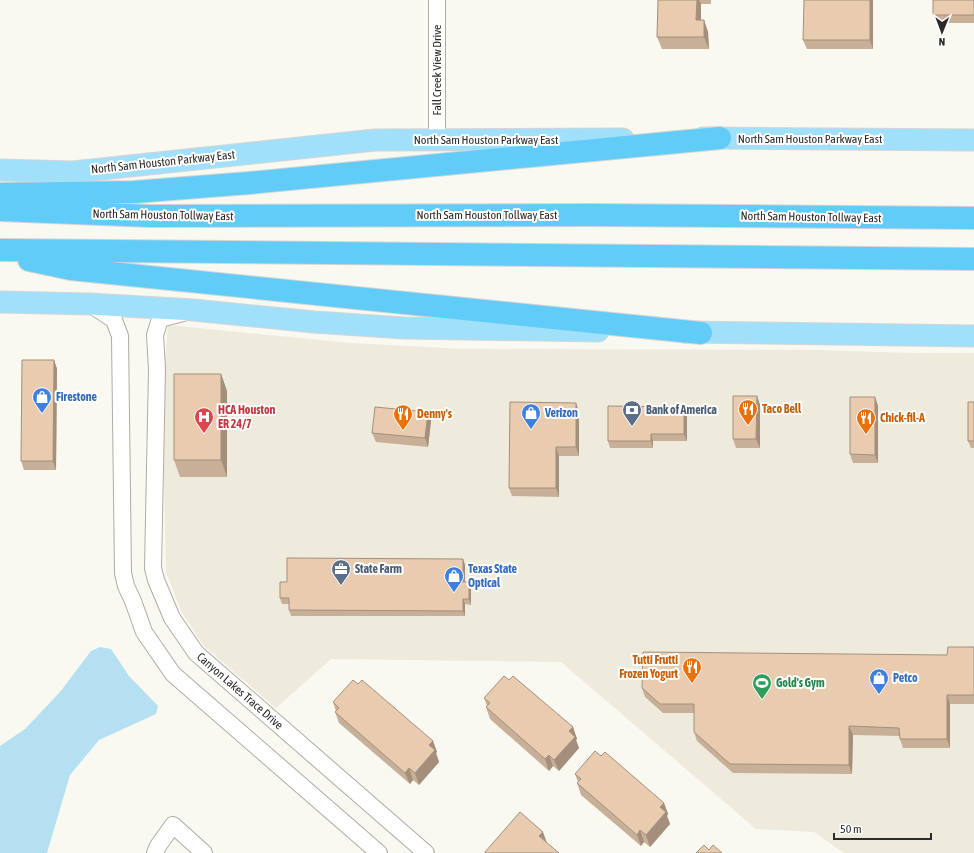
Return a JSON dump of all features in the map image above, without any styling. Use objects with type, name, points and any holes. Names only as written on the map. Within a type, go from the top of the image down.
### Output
[{"type":"highway","points":[[0,194],[134,192],[188,188],[720,138]]},
{"type":"highway","name":"North Sam Houston Tollway East","points":[[0,210],[150,216],[591,215],[974,218]]},
{"type":"highway","points":[[0,250],[974,259]]},
{"type":"highway","points":[[0,254],[71,269],[701,333]]},
{"type":"main road","name":"North Sam Houston Parkway East","points":[[0,170],[74,172],[375,140],[720,138],[974,140]]},
{"type":"main road","points":[[0,302],[90,304],[193,310],[314,322],[404,328],[974,336]]},
{"type":"street","name":"Fall Creek View Drive","points":[[437,0],[437,140]]},
{"type":"street","points":[[90,304],[114,320],[120,336],[123,573],[126,586],[144,632],[172,674],[379,853]]},
{"type":"street","name":"Canyon Lakes Trace Drive","points":[[193,310],[160,319],[155,335],[156,368],[153,568],[156,580],[172,618],[196,653],[426,853]]},
{"type":"street","points":[[155,853],[158,846],[173,825],[204,853]]},
{"type":"shaded area","points":[[168,325],[351,343],[464,349],[821,350],[911,353],[974,353],[974,853],[844,853],[814,832],[756,829],[561,662],[331,659],[276,708],[204,646],[182,613],[166,572],[162,393]]},
{"type":"water","points":[[100,647],[111,649],[129,676],[158,706],[156,714],[99,740],[70,775],[47,853],[0,853],[0,746],[25,729],[60,692],[91,651]]},
{"type":"building","points":[[658,0],[697,0],[696,20],[704,20],[704,37],[657,37]]},
{"type":"building","points":[[804,0],[870,0],[870,40],[803,40]]},
{"type":"building","points":[[933,0],[974,0],[974,15],[933,15]]},
{"type":"building","points":[[22,360],[54,360],[53,461],[21,461]]},
{"type":"building","name":"HCA Houston ER 24/7","points":[[174,374],[221,374],[221,460],[174,460]]},
{"type":"building","name":"Taco Bell","points":[[733,396],[757,396],[756,439],[733,439]]},
{"type":"building","name":"Chick-fil-A","points":[[850,397],[875,397],[875,455],[850,454]]},
{"type":"building","points":[[510,402],[576,403],[576,447],[556,447],[556,488],[509,488]]},
{"type":"building","points":[[968,402],[974,402],[974,441],[968,441]]},
{"type":"building","points":[[608,406],[684,407],[684,434],[651,434],[651,441],[608,441]]},
{"type":"building","name":"Denny's","points":[[375,407],[428,412],[425,438],[372,433]]},
{"type":"building","points":[[287,558],[463,559],[463,582],[469,582],[469,599],[463,599],[463,611],[289,610],[289,598],[280,598],[280,582],[287,582]]},
{"type":"building","points":[[948,647],[974,647],[974,695],[947,695],[947,739],[900,739],[899,728],[849,726],[849,765],[730,764],[694,732],[694,704],[660,704],[642,688],[643,652],[947,655]]},
{"type":"building","points":[[504,676],[509,680],[513,676],[573,727],[569,731],[575,737],[554,760],[549,755],[545,759],[486,707],[490,703],[484,698]]},
{"type":"building","points":[[353,680],[358,684],[362,680],[433,741],[429,745],[435,750],[415,773],[409,768],[405,773],[335,712],[339,708],[333,702]]},
{"type":"building","points":[[595,751],[601,756],[605,752],[664,803],[660,807],[666,812],[646,835],[640,830],[637,835],[577,783],[581,779],[575,774]]},
{"type":"building","points":[[520,812],[543,832],[539,836],[559,853],[485,852]]},
{"type":"building","points":[[704,845],[709,850],[713,845],[722,853],[696,853]]},
{"type":"place","name":"Firestone","points":[[42,414]]},
{"type":"place","name":"Taco Bell","points":[[748,426]]},
{"type":"place","name":"Bank of America","points":[[632,427]]},
{"type":"place","name":"Verizon","points":[[531,430]]},
{"type":"place","name":"Denny's","points":[[403,431]]},
{"type":"place","name":"HCA Houston ER 24/7","points":[[204,434]]},
{"type":"place","name":"Chick-fil-A","points":[[866,435]]},
{"type":"place","name":"State Farm","points":[[341,586]]},
{"type":"place","name":"Texas State Optical","points":[[454,593]]},
{"type":"place","name":"Tutti Frutti Frozen Yogurt","points":[[692,684]]},
{"type":"place","name":"Petco","points":[[879,695]]},
{"type":"place","name":"Gold's Gym","points":[[762,700]]}]
